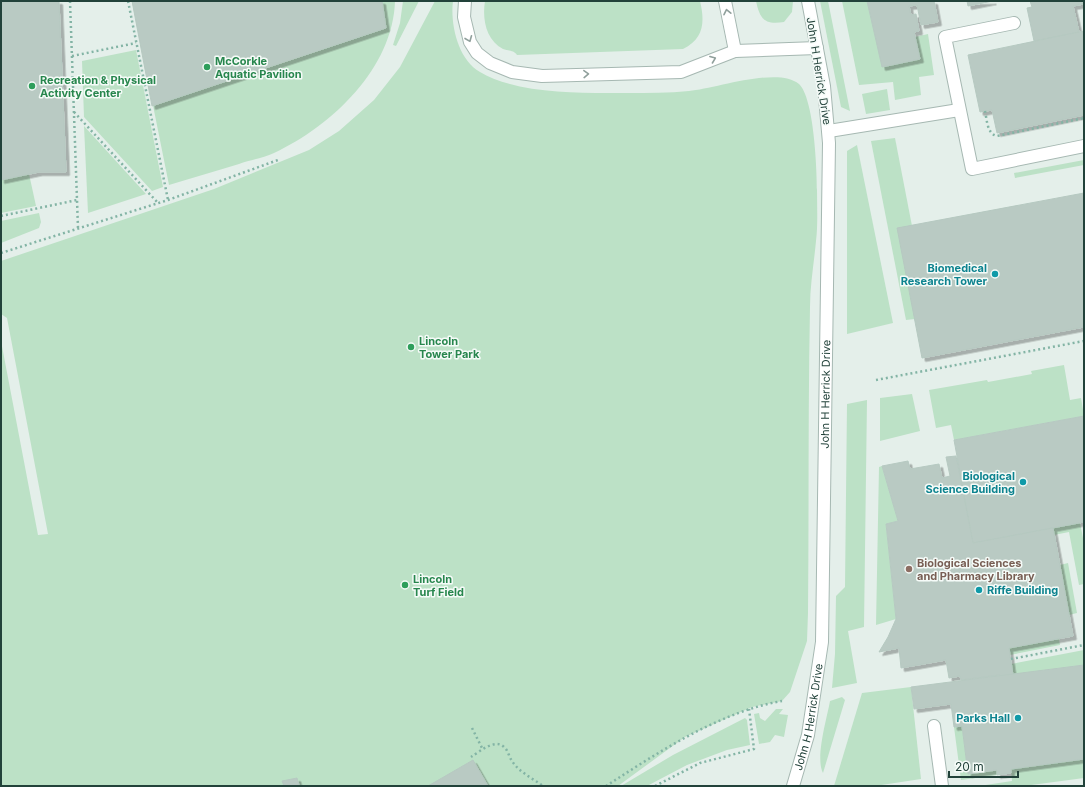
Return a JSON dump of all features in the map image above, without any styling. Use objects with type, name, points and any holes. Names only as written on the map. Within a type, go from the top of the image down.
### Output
[{"type":"street","points":[[465,1],[464,18],[470,42],[477,53],[490,63],[512,72],[542,76],[681,72],[735,51],[817,48]]},
{"type":"street","points":[[725,1],[735,51]]},
{"type":"street","name":"John H Herrick Drive","points":[[793,786],[808,735],[822,642],[829,131],[824,86],[808,1]]},
{"type":"street","points":[[1014,23],[944,37],[972,169],[1084,146]]},
{"type":"street","points":[[829,131],[960,110]]},
{"type":"street","points":[[934,726],[942,786]]},
{"type":"path","points":[[70,1],[78,228]]},
{"type":"path","points":[[128,1],[168,200]]},
{"type":"path","points":[[72,56],[136,43]]},
{"type":"path","points":[[74,111],[158,203]]},
{"type":"path","points":[[985,111],[990,131],[997,136],[1084,118]]},
{"type":"path","points":[[1,253],[168,200],[278,160]]},
{"type":"path","points":[[1,216],[77,200]]},
{"type":"path","points":[[876,380],[1084,341]]},
{"type":"path","points":[[1011,659],[1084,645]]},
{"type":"path","points":[[606,786],[685,737],[750,709],[782,701]]},
{"type":"path","points":[[655,786],[700,763],[754,749],[750,709]]},
{"type":"path","points":[[472,728],[483,750]]},
{"type":"path","points":[[471,757],[491,745],[499,744],[505,747],[511,760],[520,770],[543,786]]},
{"type":"green space","points":[[132,1],[395,1],[392,26],[383,49],[371,71],[356,92],[337,111],[296,141],[270,155],[169,185]]},
{"type":"green space","points":[[403,1],[419,1],[396,46],[393,45],[400,23]]},
{"type":"green space","points":[[435,1],[453,1],[452,10],[454,30],[457,41],[466,59],[472,66],[496,80],[513,85],[552,91],[658,93],[689,91],[746,80],[777,77],[789,79],[799,84],[804,92],[808,103],[814,134],[817,180],[817,235],[810,299],[807,641],[790,692],[782,701],[752,707],[685,737],[618,786],[1,786],[1,341],[38,535],[48,534],[7,318],[1,314],[1,261],[214,189],[309,150],[339,131],[374,100],[400,67]]},
{"type":"green space","points":[[485,1],[700,1],[702,9],[702,23],[699,35],[690,45],[683,49],[517,55],[514,52],[503,49],[497,45],[489,35],[486,28],[484,15]]},
{"type":"green space","points":[[756,1],[793,1],[792,12],[784,22],[772,23],[761,16]]},
{"type":"green space","points":[[820,1],[828,1],[850,111],[841,107]]},
{"type":"green space","points":[[842,1],[867,1],[883,67],[920,59],[915,37],[928,34],[934,75],[919,77],[921,95],[895,100],[893,82],[859,85]]},
{"type":"green space","points":[[136,50],[163,187],[152,191],[84,117],[82,61]]},
{"type":"green space","points":[[887,89],[890,110],[866,114],[862,94]]},
{"type":"green space","points":[[84,126],[146,194],[88,213]]},
{"type":"green space","points":[[895,138],[912,226],[915,319],[906,320],[871,141]]},
{"type":"green space","points":[[857,145],[893,323],[847,334],[847,151]]},
{"type":"green space","points":[[1084,160],[1084,165],[1015,178],[1014,173]]},
{"type":"green space","points":[[29,174],[36,206],[1,213],[1,180]]},
{"type":"green space","points":[[39,213],[41,222],[39,228],[1,243],[1,221]]},
{"type":"green space","points":[[1064,365],[1070,400],[1081,398],[1084,416],[954,440],[951,425],[936,428],[929,390],[1032,374],[1031,371]]},
{"type":"green space","points":[[912,394],[920,431],[880,441],[880,398]]},
{"type":"green space","points":[[867,400],[864,627],[848,631],[857,683],[832,688],[835,654],[836,596],[845,587],[847,404]]},
{"type":"green space","points":[[882,466],[898,521],[886,524],[896,619],[876,625],[879,467]]},
{"type":"green space","points":[[1080,523],[1084,543],[1084,584],[1079,585],[1069,532],[1054,535],[1053,528]]},
{"type":"green space","points":[[1068,563],[1077,613],[1069,615],[1060,565]]},
{"type":"green space","points":[[1059,639],[1060,645],[1010,655],[1009,648]]},
{"type":"green space","points":[[1084,650],[1084,665],[1013,675],[1011,664]]},
{"type":"green space","points":[[911,687],[921,779],[875,786],[834,786],[862,693]]},
{"type":"green space","points":[[842,697],[845,700],[823,773],[820,758],[824,727],[830,701]]},
{"type":"green space","points":[[776,709],[783,709],[779,714],[788,715],[784,737],[775,735],[770,742],[759,744],[754,714],[759,713],[760,718],[765,721]]},
{"type":"green space","points":[[745,718],[747,720],[750,745],[727,750],[687,765],[647,786],[621,786],[673,755]]},
{"type":"green space","points":[[962,726],[968,774],[997,770],[997,775],[961,780],[954,727]]},
{"type":"green space","points":[[1084,759],[1084,778],[1024,786],[979,786],[1012,781],[1011,769]]},
{"type":"building","name":"Recreation & Physical Activity Center","points":[[1,1],[59,1],[66,172],[39,172],[1,180]]},
{"type":"building","name":"McCorkle Aquatic Pavilion","points":[[132,1],[382,1],[386,28],[152,106]]},
{"type":"building","points":[[867,1],[934,1],[938,22],[921,25],[917,5],[909,6],[911,15],[916,14],[919,31],[914,32],[920,59],[882,67]]},
{"type":"building","points":[[967,1],[993,1],[968,6]]},
{"type":"building","points":[[1030,1],[1084,1],[1084,4],[1073,6],[1079,32],[1034,41],[1027,8],[1032,7]]},
{"type":"building","points":[[1084,31],[1084,115],[997,133],[992,110],[980,112],[968,55]]},
{"type":"building","name":"Biomedical Research Tower","points":[[1084,193],[1084,327],[922,358],[897,228]]},
{"type":"building","name":"Biological Science Building","points":[[1084,416],[1084,522],[973,543],[954,440]]},
{"type":"building","name":"Riffe Building","points":[[956,456],[973,543],[1053,528],[1073,636],[1009,648],[1013,675],[1000,677],[1000,675],[961,680],[960,676],[949,678],[946,660],[901,668],[899,648],[879,652],[896,619],[886,524],[898,521],[882,466],[908,461],[910,469],[939,464],[942,478],[950,476],[946,457]]},
{"type":"building","name":"Parks Hall","points":[[1084,665],[1084,759],[1011,769],[1011,773],[997,775],[997,770],[968,774],[962,726],[954,727],[951,704],[914,709],[911,687]]},
{"type":"building","points":[[473,760],[488,786],[428,786]]},
{"type":"building","points":[[297,778],[299,785],[284,786],[282,781]]},
{"type":"place","name":"McCorkle Aquatic Pavilion","points":[[207,67]]},
{"type":"place","name":"Recreation & Physical Activity Center","points":[[32,86]]},
{"type":"place","name":"Biomedical Research Tower","points":[[995,274]]},
{"type":"place","name":"Lincoln Tower Park","points":[[411,347]]},
{"type":"place","name":"Biological Science Building","points":[[1023,482]]},
{"type":"place","name":"Biological Sciences and Pharmacy Library","points":[[909,569]]},
{"type":"place","name":"Lincoln Turf Field","points":[[405,585]]},
{"type":"place","name":"Riffe Building","points":[[979,590]]},
{"type":"place","name":"Parks Hall","points":[[1018,718]]}]
